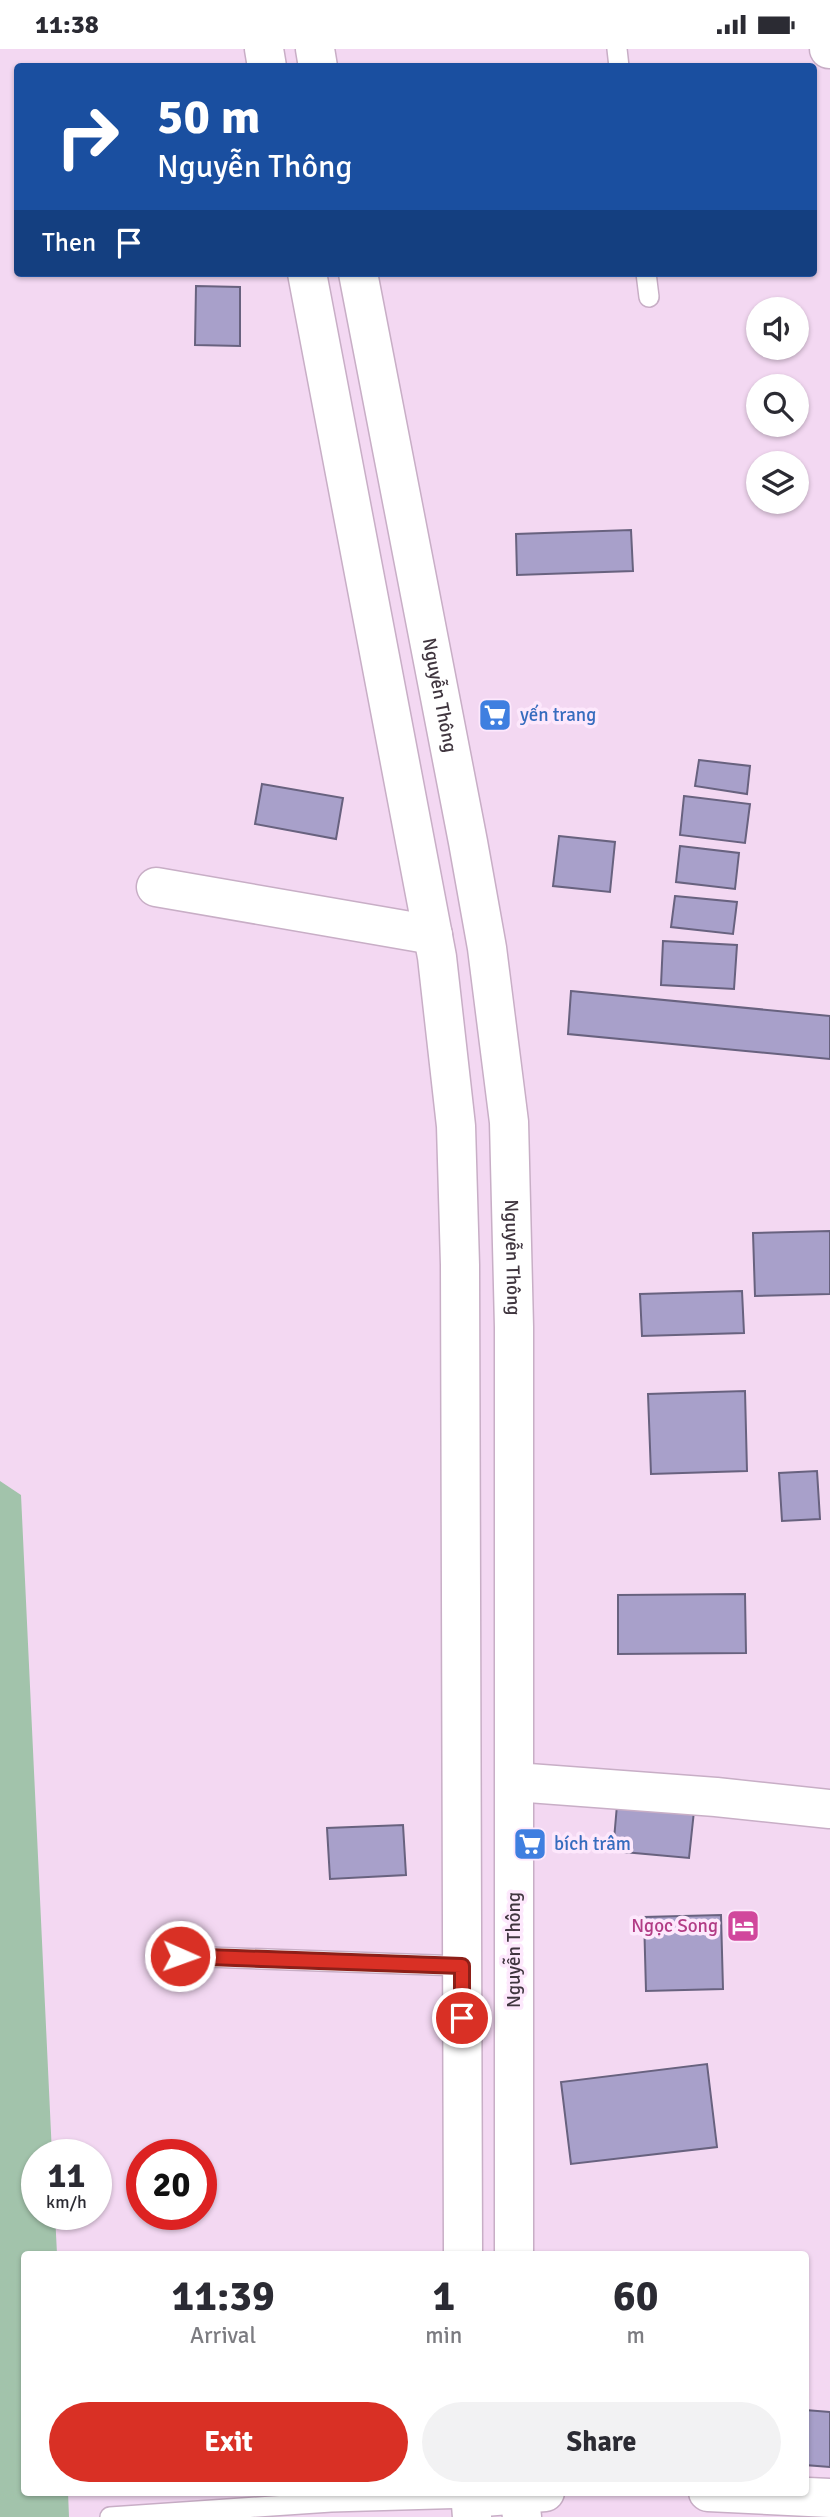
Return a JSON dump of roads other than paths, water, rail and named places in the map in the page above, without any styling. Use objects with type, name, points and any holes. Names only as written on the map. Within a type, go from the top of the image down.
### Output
[{"type":"main road","points":[[308,277],[433,935],[455,1114],[463,2251]]},
{"type":"main road","name":"Nguyễn Thông","points":[[359,277],[468,842],[488,960],[509,1122],[514,1327],[514,2251]]},
{"type":"main road","points":[[156,887],[433,935]]},
{"type":"main road","points":[[514,1782],[716,1797],[830,1809]]},
{"type":"main road","points":[[789,2496],[830,2498]]},
{"type":"main road","points":[[471,2502],[526,2499]]},
{"type":"lane","points":[[646,277],[649,297]]},
{"type":"lane","points":[[180,1956],[462,1966]]},
{"type":"lane","points":[[110,2517],[331,2502],[471,2502]]},
{"type":"place","name":"yến trang","points":[[495,715]]},
{"type":"place","name":"bích trâm","points":[[530,1844]]},
{"type":"place","name":"Ngọc Song","points":[[743,1926]]}]
